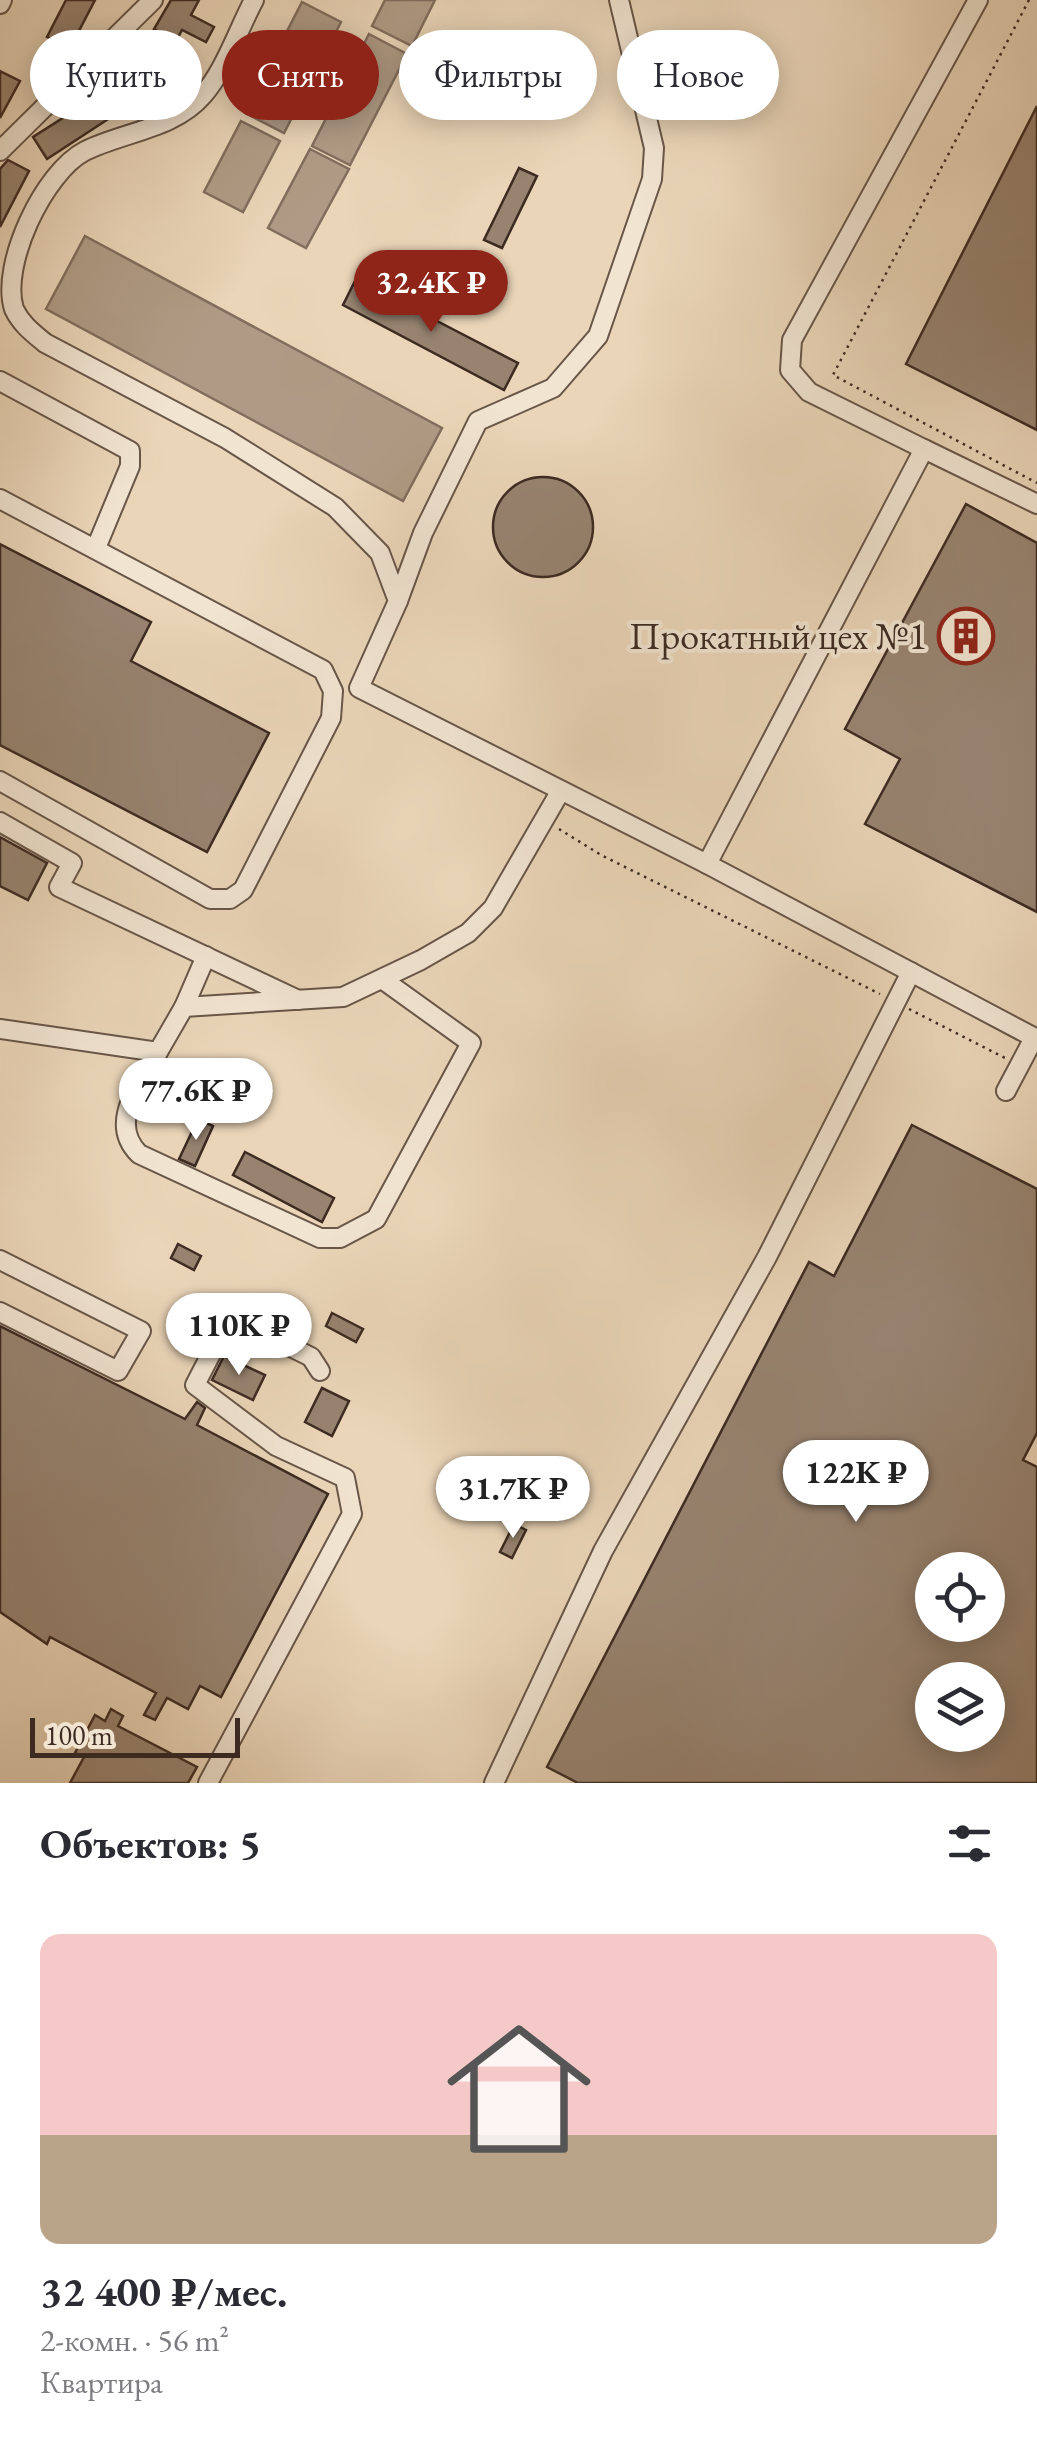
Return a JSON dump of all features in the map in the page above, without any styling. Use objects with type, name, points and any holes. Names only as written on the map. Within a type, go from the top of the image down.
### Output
[{"type":"street","points":[[0,150],[153,0]]},
{"type":"street","points":[[254,0],[204,94],[166,121],[85,151],[48,184],[13,250],[8,282],[13,308],[45,343],[226,438],[335,506],[380,553],[398,601]]},
{"type":"street","points":[[619,0],[654,148],[652,179],[598,336],[553,388],[478,421],[423,533],[360,688],[707,864],[1036,1039],[1006,1090]]},
{"type":"street","points":[[978,0],[792,340],[790,370],[809,392],[1037,504]]},
{"type":"street","points":[[0,381],[130,451],[130,466],[96,548]]},
{"type":"street","points":[[707,864],[924,450]]},
{"type":"street","points":[[0,499],[323,670],[333,692],[331,718],[243,890],[230,899],[210,899],[0,781]]},
{"type":"street","points":[[184,1007],[304,1003],[343,997],[468,932],[493,908],[560,792]]},
{"type":"street","points":[[0,822],[72,863],[59,887],[304,1003]]},
{"type":"street","points":[[206,956],[184,1007],[124,1117],[130,1145],[139,1154],[320,1238],[340,1238],[376,1219],[471,1044],[382,979]]},
{"type":"street","points":[[499,1781],[603,1551],[767,1258],[911,972]]},
{"type":"street","points":[[0,1029],[158,1052]]},
{"type":"street","points":[[0,1260],[141,1331],[118,1371],[0,1312]]},
{"type":"street","points":[[208,1783],[352,1514],[345,1478],[276,1446],[195,1386],[230,1317],[312,1357],[320,1371]]},
{"type":"path","points":[[1029,0],[833,375],[1037,483]]},
{"type":"path","points":[[550,828],[1020,1066]]},
{"type":"shaded area","points":[[385,0],[435,0],[420,30],[399,30],[399,40],[372,26]]},
{"type":"shaded area","points":[[302,2],[341,22],[337,30],[288,30]]},
{"type":"shaded area","points":[[379,39],[399,50],[399,70],[379,109]]},
{"type":"shaded area","points":[[259,120],[291,120],[284,133]]},
{"type":"shaded area","points":[[325,120],[373,120],[350,165],[312,146]]},
{"type":"shaded area","points":[[241,121],[280,141],[243,212],[204,192]]},
{"type":"shaded area","points":[[310,149],[349,169],[306,248],[268,228]]},
{"type":"shaded area","points":[[85,236],[442,428],[403,501],[46,309]]},
{"type":"building","points":[[66,0],[95,0],[79,30],[51,30]]},
{"type":"building","points":[[171,0],[199,0],[191,15],[214,27],[206,42],[202,40],[202,30],[154,29]]},
{"type":"building","points":[[0,71],[20,81],[0,118]]},
{"type":"building","points":[[1037,106],[1037,430],[906,364]]},
{"type":"building","points":[[60,120],[107,120],[47,159],[33,137]]},
{"type":"building","points":[[8,160],[29,171],[0,227],[0,169]]},
{"type":"building","points":[[519,168],[537,176],[502,248],[484,240]]},
{"type":"building","points":[[356,279],[518,363],[504,390],[343,305]]},
{"type":"building","points":[[543,477],[562,480],[579,491],[590,508],[590,546],[579,563],[562,574],[543,577],[524,574],[507,563],[496,546],[493,527],[496,508],[507,491],[524,480]]},
{"type":"building","name":"Прокатный цех №1","points":[[966,504],[1037,543],[1037,912],[865,824],[900,759],[845,729]]},
{"type":"building","points":[[0,544],[151,622],[131,661],[269,733],[207,852],[0,745]]},
{"type":"building","points":[[0,837],[47,863],[28,900],[0,886]]},
{"type":"building","points":[[198,1119],[213,1126],[195,1166],[179,1159]]},
{"type":"building","points":[[912,1125],[1037,1189],[1037,1433],[1023,1460],[1037,1467],[1037,1783],[578,1783],[547,1767],[809,1262],[834,1276]]},
{"type":"building","points":[[245,1152],[334,1198],[322,1222],[233,1175]]},
{"type":"building","points":[[178,1244],[201,1256],[194,1270],[171,1258]]},
{"type":"building","points":[[332,1313],[363,1329],[356,1342],[326,1326]]},
{"type":"building","points":[[0,1326],[185,1419],[197,1402],[205,1408],[197,1425],[328,1494],[221,1697],[200,1686],[188,1709],[167,1698],[155,1720],[144,1715],[156,1693],[50,1637],[47,1644],[0,1612]]},
{"type":"building","points":[[224,1356],[265,1375],[253,1400],[212,1380]]},
{"type":"building","points":[[322,1388],[349,1401],[332,1436],[305,1422]]},
{"type":"building","points":[[514,1524],[526,1530],[512,1558],[500,1552]]},
{"type":"building","points":[[111,1709],[123,1716],[118,1726],[197,1767],[188,1783],[70,1783],[84,1757],[75,1753],[95,1715],[105,1721]]},
{"type":"place","name":"Прокатный цех №1","points":[[966,636]]}]
